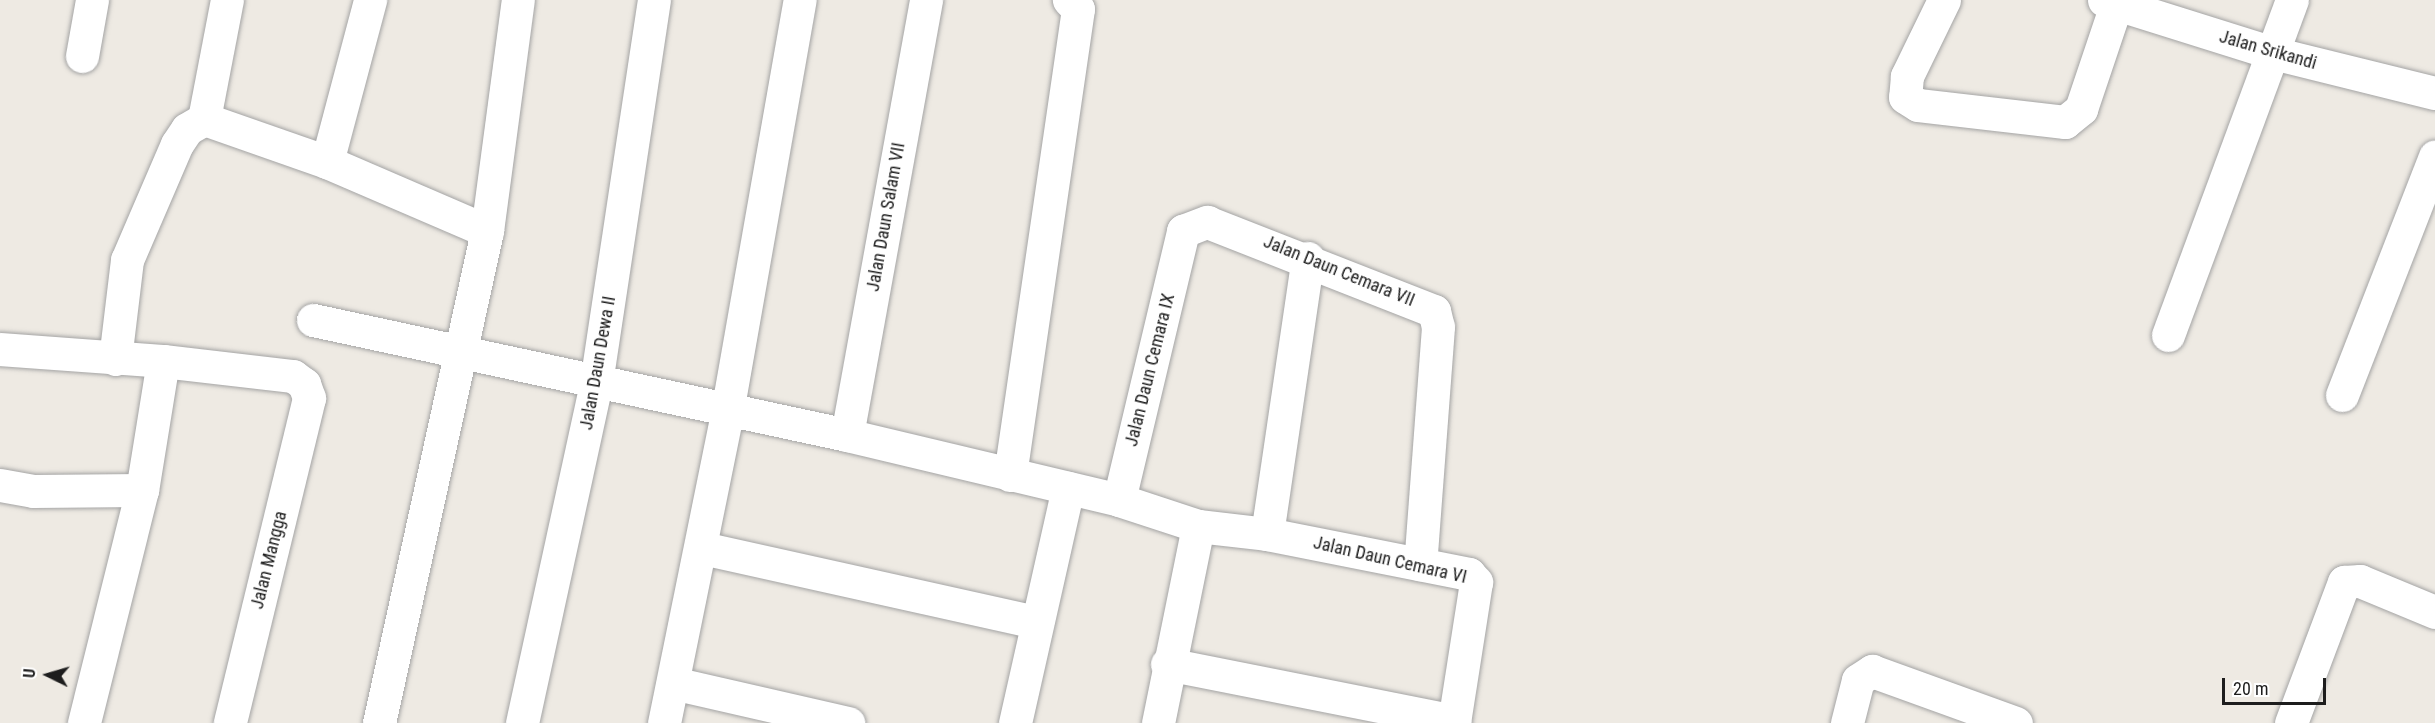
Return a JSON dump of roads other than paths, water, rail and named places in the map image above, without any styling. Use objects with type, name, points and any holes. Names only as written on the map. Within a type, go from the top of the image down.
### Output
[{"type":"street","points":[[82,56],[92,0]]},
{"type":"street","points":[[115,359],[127,260],[177,144],[187,129],[204,119],[227,0]]},
{"type":"street","points":[[327,162],[370,0]]},
{"type":"street","points":[[379,723],[464,351],[487,231],[518,0]]},
{"type":"street","name":"Jalan Daun Dewa II","points":[[522,723],[596,383],[654,0]]},
{"type":"street","points":[[664,723],[702,548],[800,0]]},
{"type":"street","name":"Jalan Daun Salam VII","points":[[847,435],[926,0]]},
{"type":"street","points":[[1010,475],[1078,9],[1068,0]]},
{"type":"street","points":[[1944,0],[1906,76],[1905,97],[1918,105],[2065,122],[2081,109],[2110,2]]},
{"type":"street","points":[[2168,335],[2292,0]]},
{"type":"street","name":"Jalan Srikandi","points":[[2110,2],[2273,54],[2435,93]]},
{"type":"street","points":[[204,119],[327,162],[487,231]]},
{"type":"street","points":[[2343,395],[2435,156]]},
{"type":"street","name":"Jalan Daun Cemara VII","points":[[1181,241],[1190,224],[1207,222],[1308,258],[1434,311],[1438,327],[1420,564]]},
{"type":"street","name":"Jalan Daun Cemara IX","points":[[1119,500],[1181,241]]},
{"type":"street","points":[[1268,534],[1308,258]]},
{"type":"street","name":"Jalan Daun Cemara VI","points":[[313,320],[464,351],[727,412],[847,435],[1119,500],[1198,526],[1268,534],[1469,574],[1476,582],[1454,722]]},
{"type":"street","points":[[5,350],[60,357],[163,360],[142,490],[84,723]]},
{"type":"street","name":"Jalan Mangga","points":[[163,360],[293,376],[304,384],[309,398],[230,723]]},
{"type":"street","points":[[0,485],[33,491],[142,490]]},
{"type":"street","points":[[1015,723],[1068,488]]},
{"type":"street","points":[[1158,723],[1167,664],[1198,526]]},
{"type":"street","points":[[702,548],[1037,622]]},
{"type":"street","points":[[2291,723],[2344,582],[2360,581],[2435,612]]},
{"type":"street","points":[[1167,664],[1454,722]]},
{"type":"street","points":[[1847,723],[1858,680],[1872,671],[2016,723]]},
{"type":"street","points":[[673,682],[848,723]]}]
